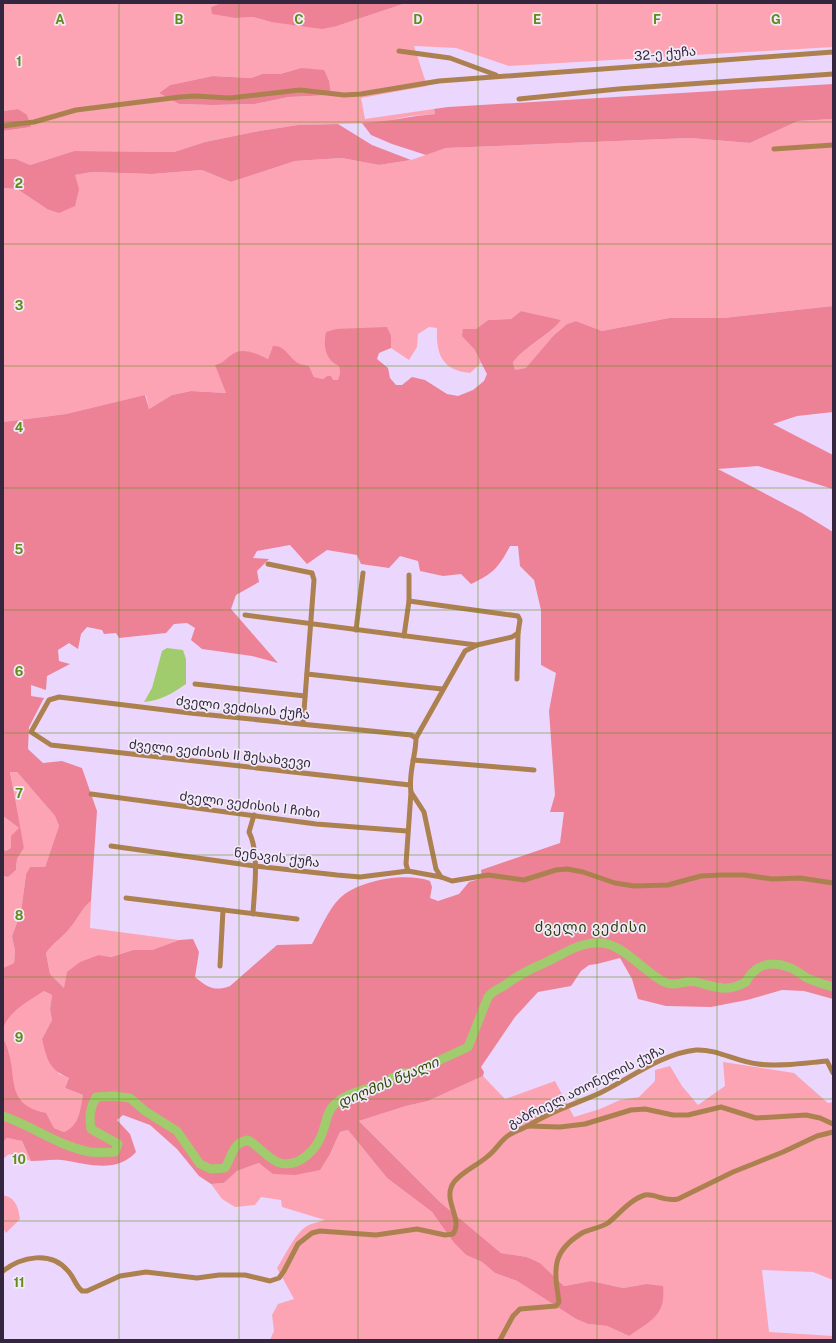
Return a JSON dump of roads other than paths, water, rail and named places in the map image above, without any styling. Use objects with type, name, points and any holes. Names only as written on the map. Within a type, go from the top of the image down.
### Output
[{"type":"street","points":[[399,51],[450,58],[499,76]]},
{"type":"street","name":"32-ე ქუჩა","points":[[3,126],[34,122],[76,110],[180,97],[195,96],[230,98],[300,90],[344,95],[362,94],[440,81],[833,52]]},
{"type":"street","points":[[519,99],[618,89],[833,74]]},
{"type":"street","points":[[774,149],[833,145]]},
{"type":"street","points":[[268,564],[312,573],[314,580],[303,724]]},
{"type":"street","points":[[356,630],[363,573]]},
{"type":"street","points":[[404,636],[409,601],[409,575]]},
{"type":"street","points":[[409,601],[518,616],[520,620],[518,633],[517,679]]},
{"type":"street","points":[[245,615],[310,625],[477,645]]},
{"type":"street","points":[[408,871],[406,864],[407,831],[411,792],[410,785],[416,749],[416,738],[442,689],[465,651],[477,645],[512,637],[518,633]]},
{"type":"street","points":[[307,674],[442,689]]},
{"type":"street","points":[[195,684],[305,696]]},
{"type":"street","name":"ძველი ვეძისის ქუჩა","points":[[31,732],[49,700],[59,697],[190,713],[402,732],[416,738]]},
{"type":"street","name":"ძველი ვეძისის II შესახვევი","points":[[31,732],[51,745],[410,785]]},
{"type":"street","points":[[413,760],[534,770]]},
{"type":"street","points":[[411,792],[424,812],[430,835],[432,856],[436,869],[441,877],[452,881],[488,875],[524,880],[556,870],[567,869],[583,872],[597,879],[634,886],[668,885],[701,876],[721,875],[744,875],[772,880],[800,878],[833,883]]},
{"type":"street","name":"ძველი ვეძისის I ჩიხი","points":[[91,794],[316,824],[407,831]]},
{"type":"street","points":[[253,914],[255,866],[253,838],[249,832],[254,815]]},
{"type":"street","name":"ნენავის ქუჩა","points":[[111,846],[255,866],[360,877],[408,871],[441,877]]},
{"type":"street","points":[[126,898],[297,919]]},
{"type":"street","points":[[220,966],[223,910]]},
{"type":"street","name":"გაბრიელ ათონელის ქუჩა","points":[[3,1271],[11,1264],[24,1260],[47,1258],[60,1263],[69,1271],[73,1280],[82,1292],[120,1276],[146,1272],[197,1278],[219,1275],[245,1275],[270,1281],[278,1278],[284,1271],[298,1244],[312,1233],[330,1231],[376,1235],[417,1229],[445,1235],[453,1234],[456,1229],[456,1223],[450,1201],[450,1193],[454,1182],[472,1167],[489,1156],[499,1142],[533,1121],[601,1092],[620,1080],[676,1054],[696,1050],[716,1052],[735,1059],[758,1064],[827,1061]]},
{"type":"street","points":[[833,1057],[827,1061],[833,1073]]},
{"type":"street","points":[[527,1126],[560,1127],[585,1124],[631,1110],[645,1109],[673,1115],[688,1115],[721,1107],[756,1118],[806,1115],[820,1118],[833,1124]]},
{"type":"street","points":[[500,1340],[513,1316],[520,1309],[556,1306],[559,1302],[555,1266],[564,1246],[583,1233],[606,1224],[636,1200],[645,1195],[652,1195],[671,1200],[678,1199],[733,1172],[783,1152],[817,1136],[833,1132]]},
{"type":"waterway","name":"დიღმის წყალი","points":[[3,1116],[25,1125],[56,1141],[78,1149],[90,1152],[115,1152],[118,1144],[91,1129],[90,1116],[92,1105],[96,1097],[113,1096],[130,1098],[145,1111],[177,1131],[200,1164],[211,1169],[225,1168],[235,1147],[238,1144],[248,1140],[272,1159],[280,1163],[287,1164],[301,1160],[317,1144],[321,1137],[329,1111],[339,1101],[352,1093],[382,1085],[402,1073],[412,1073],[468,1047],[488,997],[492,993],[527,971],[570,950],[586,944],[602,943],[610,945],[626,954],[656,978],[669,984],[692,981],[721,988],[733,987],[746,982],[749,976],[758,968],[769,964],[775,964],[791,968],[807,978],[833,987]]},
{"type":"district","name":"ძველი ვეძისი","points":[[591,927]]}]
